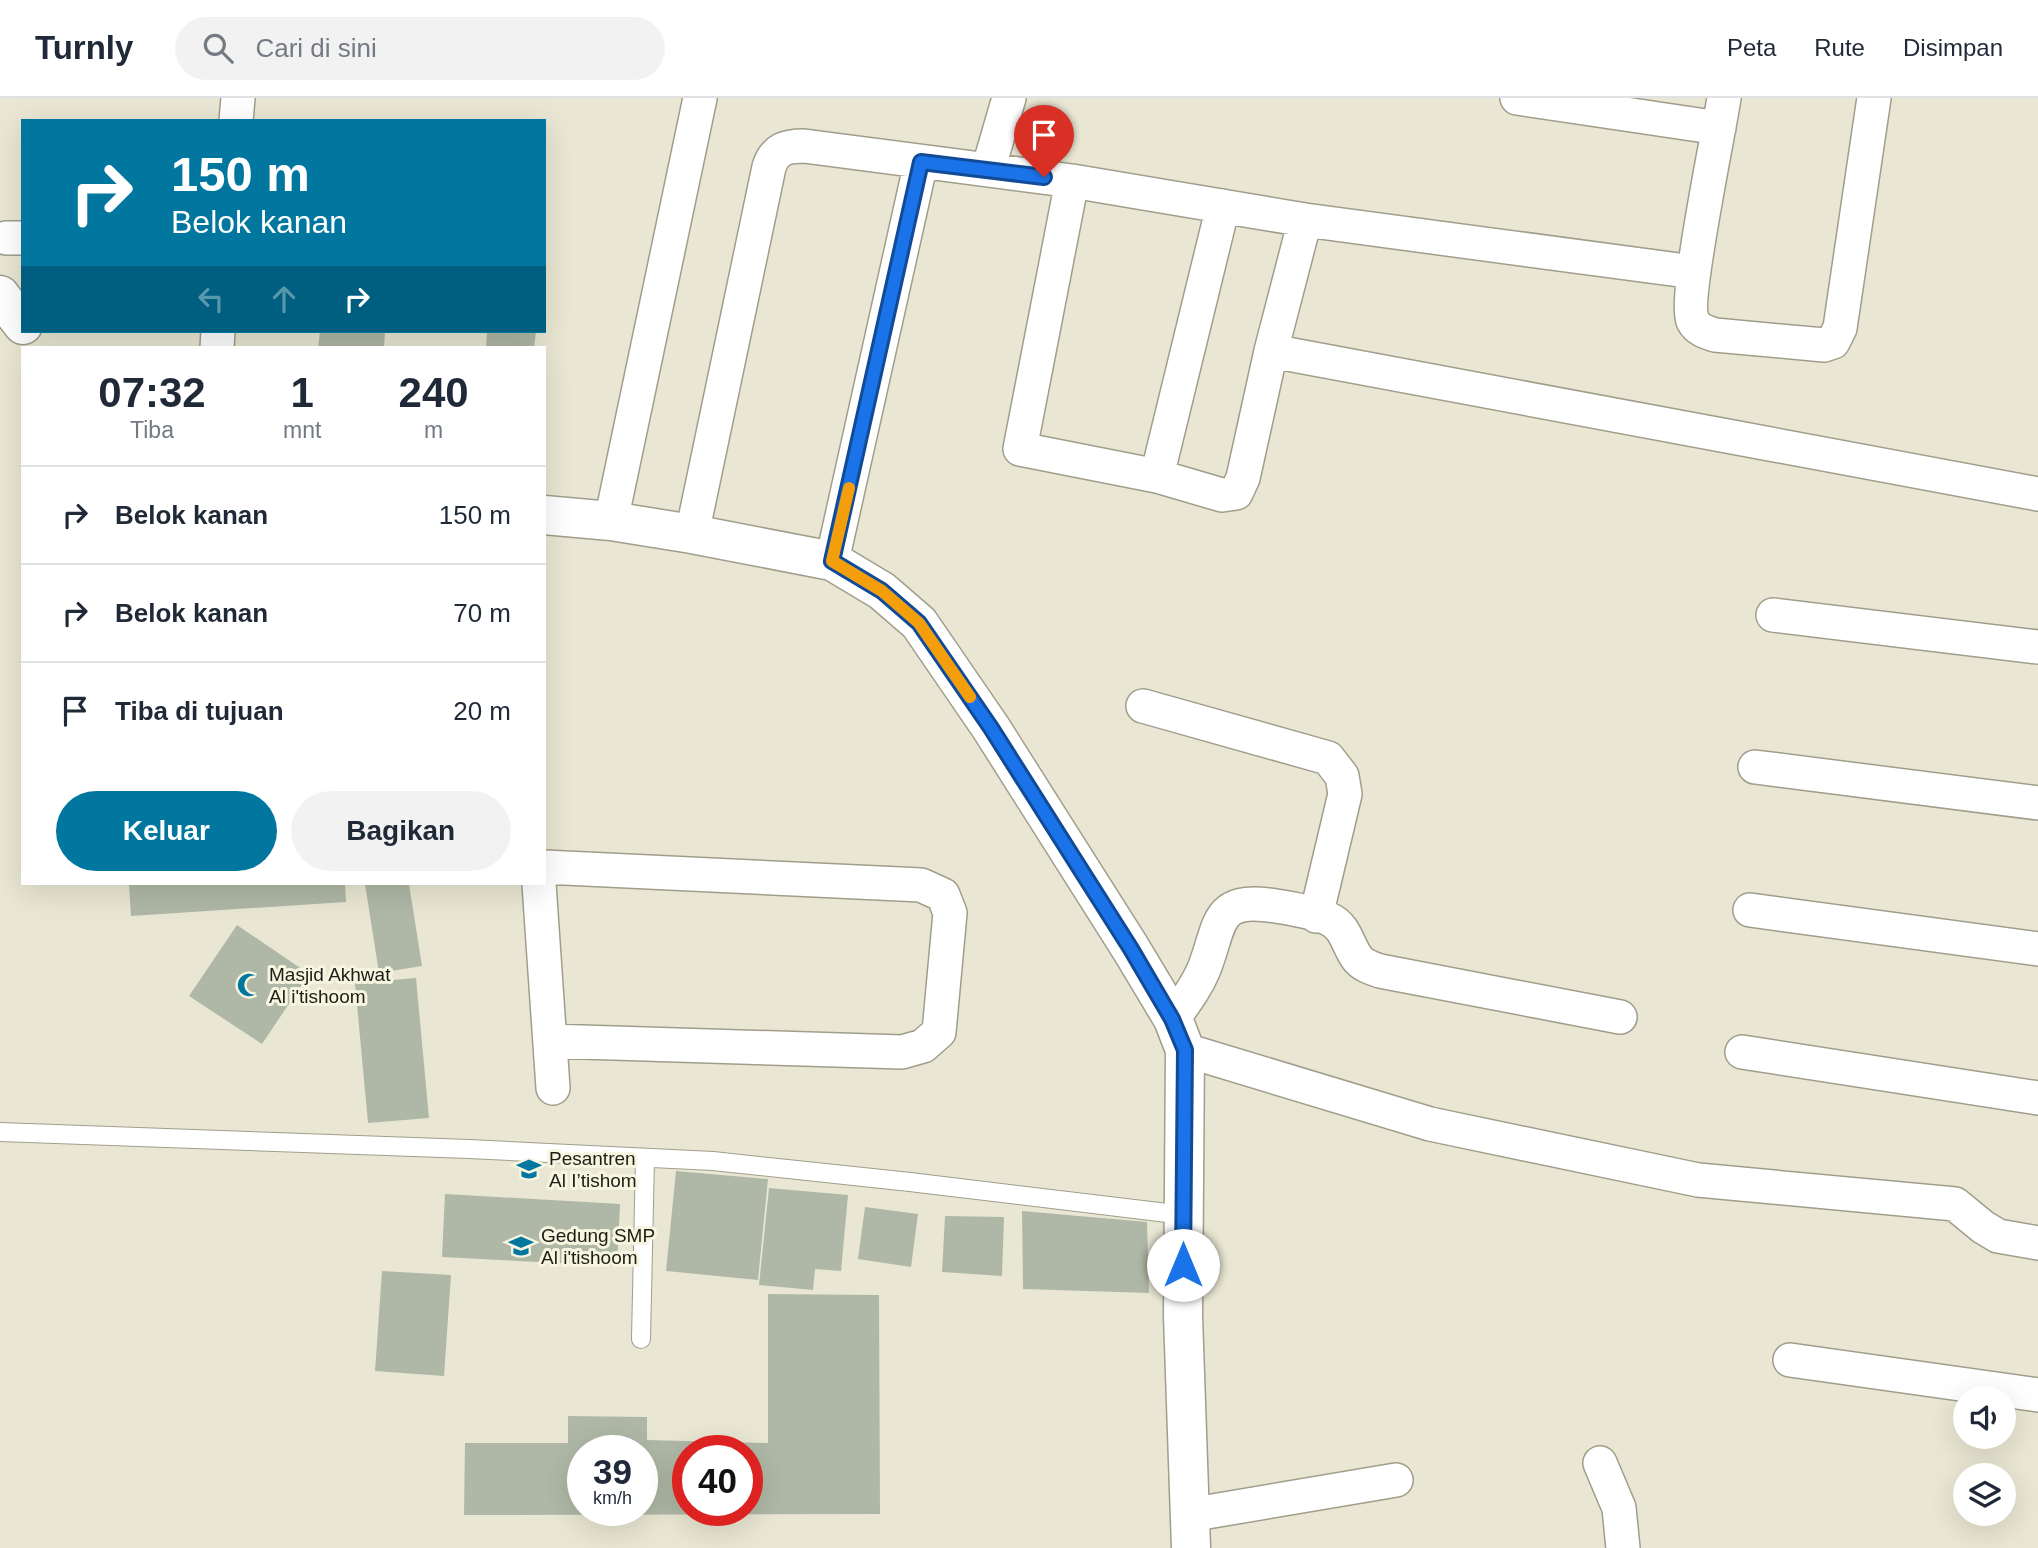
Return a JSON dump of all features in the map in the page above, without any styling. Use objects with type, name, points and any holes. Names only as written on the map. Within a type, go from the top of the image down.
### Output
[{"type":"street","points":[[236,119],[239,98]]},
{"type":"street","points":[[611,521],[700,98]]},
{"type":"street","points":[[988,170],[1009,98]]},
{"type":"street","points":[[1517,98],[1722,113],[1694,272],[1690,311],[1693,320],[1699,329],[1715,335],[1824,345],[1833,342],[1840,328],[1874,98]]},
{"type":"street","points":[[692,534],[773,157],[782,149],[804,146],[1072,180],[1305,220],[1694,272]]},
{"type":"street","points":[[832,561],[921,162]]},
{"type":"street","points":[[1072,180],[1020,449],[1157,476],[1222,495],[1236,493],[1243,478],[1270,351],[1305,220]]},
{"type":"street","points":[[1157,476],[1223,206]]},
{"type":"street","points":[[0,295],[21,322]]},
{"type":"street","points":[[1270,351],[2038,494]]},
{"type":"street","points":[[546,515],[611,521],[832,561],[882,591],[919,623],[991,728],[1131,949],[1179,1034],[1430,1124],[1698,1180],[1955,1204],[1998,1236],[2038,1243]]},
{"type":"street","points":[[1773,615],[2038,647]]},
{"type":"street","points":[[1143,706],[1328,758],[1342,776],[1345,794],[1316,916]]},
{"type":"street","points":[[1755,767],[2038,803]]},
{"type":"street","points":[[546,867],[921,885],[943,895],[950,913],[939,1032],[923,1046],[902,1052],[550,1041]]},
{"type":"street","points":[[540,885],[553,1088]]},
{"type":"street","points":[[1396,1480],[1190,1532],[1183,1316],[1184,1215],[1179,1034],[1216,928],[1224,914],[1233,907],[1247,903],[1264,904],[1329,919],[1340,927],[1349,939],[1357,958],[1366,966],[1380,971],[1620,1017]]},
{"type":"street","points":[[1750,910],[2038,950]]},
{"type":"street","points":[[1742,1052],[2038,1098]]},
{"type":"street","points":[[1790,1360],[2038,1395]]},
{"type":"street","points":[[1600,1463],[1619,1508],[1623,1548]]},
{"type":"lane","points":[[0,1132],[713,1161],[1184,1215]]},
{"type":"lane","points":[[641,1339],[645,1158]]},
{"type":"building","points":[[320,333],[385,333],[384,346],[318,346]]},
{"type":"building","points":[[487,333],[536,333],[534,346],[486,346]]},
{"type":"building","points":[[129,885],[345,885],[346,902],[131,916]]},
{"type":"building","points":[[365,885],[409,885],[422,966],[379,973]]},
{"type":"building","name":"Masjid Akhwat Al i'tishoom","points":[[237,925],[309,974],[262,1044],[189,996]]},
{"type":"building","points":[[416,978],[429,1118],[368,1123],[355,983]]},
{"type":"building","points":[[676,1171],[768,1179],[758,1280],[666,1271]]},
{"type":"building","points":[[769,1188],[848,1195],[841,1271],[815,1269],[813,1290],[759,1285]]},
{"type":"building","points":[[445,1194],[620,1204],[617,1266],[442,1257]]},
{"type":"building","points":[[865,1207],[918,1214],[911,1267],[858,1259]]},
{"type":"building","points":[[1022,1211],[1147,1222],[1149,1293],[1023,1289]]},
{"type":"building","points":[[945,1216],[1004,1217],[1002,1276],[942,1272]]},
{"type":"building","points":[[382,1271],[451,1275],[444,1376],[375,1371]]},
{"type":"building","points":[[768,1294],[879,1295],[880,1514],[763,1514],[763,1443],[768,1443]]},
{"type":"building","points":[[568,1416],[647,1417],[647,1435],[568,1435]]},
{"type":"building","points":[[658,1440],[672,1441],[672,1514],[658,1515]]},
{"type":"building","points":[[465,1443],[567,1443],[567,1515],[464,1515]]},
{"type":"slow traffic","points":[[849,488],[832,561],[882,591],[919,623],[970,697]]},
{"type":"place","name":"Masjid Akhwat Al i'tishoom","points":[[249,985]]},
{"type":"place","name":"Pesantren Al I’tishom","points":[[529,1169]]},
{"type":"place","name":"Gedung SMP Al i'tishoom","points":[[521,1246]]},
{"type":"route","points":[[1044,177],[921,162],[832,561],[882,591],[919,623],[991,728],[1131,949],[1172,1019],[1185,1050],[1183,1265]]}]
